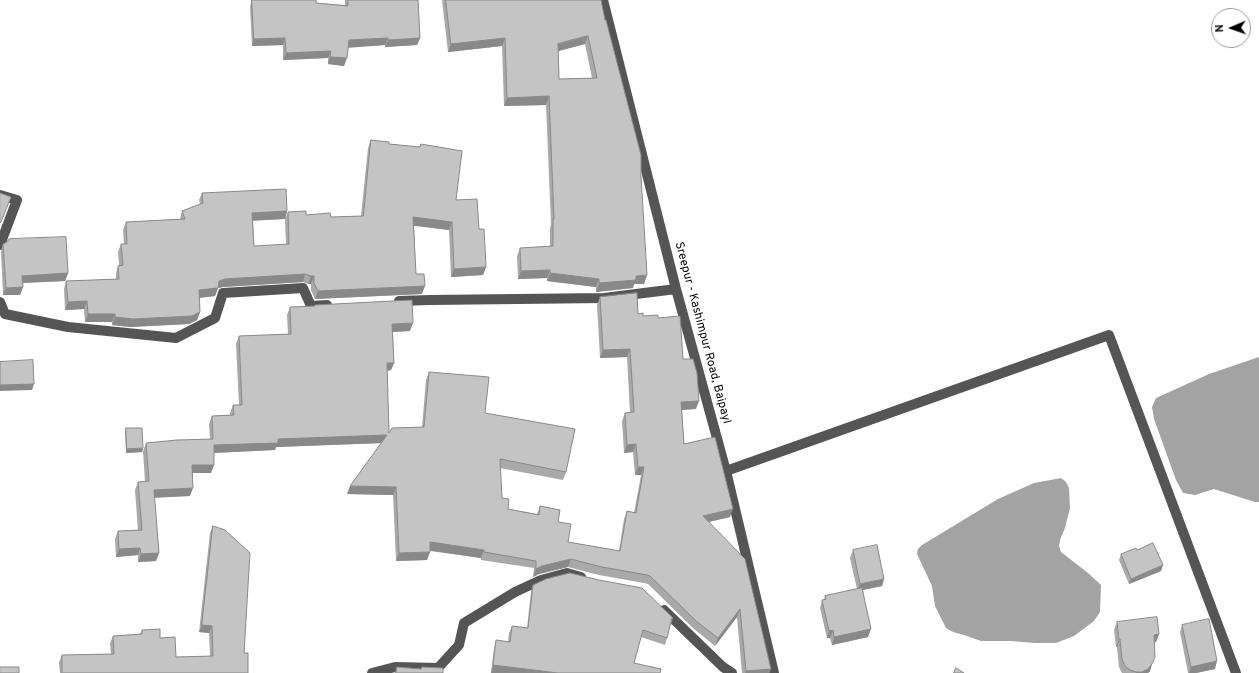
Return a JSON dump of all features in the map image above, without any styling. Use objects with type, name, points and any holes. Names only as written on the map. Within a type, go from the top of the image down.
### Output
[{"type":"street","name":"Sreepur - Kashimpur Road, Baipayl","points":[[603,0],[676,289],[726,471],[774,673]]},
{"type":"street","points":[[0,195],[17,200],[0,245]]},
{"type":"street","points":[[0,302],[5,314],[68,328],[176,338],[215,318],[223,293],[303,288],[311,306],[334,305]]},
{"type":"street","points":[[386,302],[604,298],[676,289]]},
{"type":"street","points":[[726,471],[1109,335],[1236,673]]},
{"type":"street","points":[[372,673],[395,667],[438,668],[459,645],[464,623],[495,603],[541,580],[567,573],[590,579]]},
{"type":"street","points":[[659,605],[723,667],[732,673]]},
{"type":"shaded area","points":[[1259,357],[1259,502],[1214,489],[1195,495],[1183,493],[1176,480],[1154,419],[1152,407],[1156,398],[1209,374]]},
{"type":"shaded area","points":[[1061,478],[1066,482],[1069,488],[1070,508],[1059,546],[1061,552],[1101,585],[1100,612],[1094,621],[1074,636],[1056,643],[981,641],[953,632],[946,628],[935,606],[932,586],[917,554],[918,549],[922,545],[998,499],[1034,483]]},
{"type":"building","points":[[252,0],[316,0],[316,3],[348,6],[348,0],[418,0],[420,38],[349,40],[347,58],[330,57],[331,51],[286,53],[285,38],[254,39]]},
{"type":"building","points":[[446,0],[601,0],[641,155],[647,275],[636,276],[636,280],[599,283],[599,279],[550,273],[550,270],[521,271],[520,248],[553,246],[554,219],[549,96],[507,98],[505,38],[451,44]],"holes":[[[588,36],[597,78],[559,79],[558,44]]]},
{"type":"building","points":[[371,140],[389,142],[389,144],[420,147],[421,144],[462,151],[456,200],[477,199],[479,229],[484,229],[486,267],[454,269],[452,222],[413,217],[416,274],[424,274],[425,286],[318,291],[314,283],[314,276],[305,274],[225,279],[219,281],[218,288],[199,290],[200,312],[192,316],[133,319],[115,317],[115,314],[88,314],[87,301],[68,302],[66,281],[119,279],[118,266],[123,265],[121,244],[127,244],[126,222],[185,219],[182,211],[203,203],[202,193],[286,189],[287,211],[252,213],[254,246],[289,244],[288,212],[306,211],[306,215],[330,213],[331,217],[363,216]]},
{"type":"building","points":[[0,193],[11,197],[0,223]]},
{"type":"building","points":[[66,237],[68,273],[22,276],[23,287],[6,288],[3,244],[9,239]]},
{"type":"building","points":[[637,293],[638,314],[643,313],[643,316],[658,315],[658,318],[680,316],[683,359],[693,359],[697,373],[699,401],[681,402],[684,444],[715,437],[733,509],[703,516],[745,559],[771,669],[746,671],[740,609],[718,638],[696,621],[650,576],[647,575],[602,567],[571,559],[542,566],[536,569],[536,561],[484,552],[484,550],[430,542],[430,552],[399,553],[396,487],[350,486],[387,435],[278,439],[278,443],[214,445],[214,465],[192,465],[193,488],[154,490],[159,553],[141,554],[140,548],[119,549],[118,531],[142,530],[138,482],[149,481],[146,443],[213,439],[212,416],[234,415],[233,405],[242,405],[239,336],[291,334],[290,307],[412,300],[413,323],[392,324],[394,363],[387,363],[389,433],[392,428],[424,427],[429,372],[489,377],[485,413],[575,429],[566,472],[500,459],[502,498],[509,499],[508,509],[539,515],[540,506],[560,510],[558,522],[571,524],[568,542],[620,551],[627,511],[636,513],[644,467],[638,467],[636,444],[627,445],[625,413],[634,412],[630,349],[603,350],[600,297]]},
{"type":"building","points":[[33,360],[34,384],[0,385],[0,362]]},
{"type":"building","points":[[126,428],[142,428],[143,448],[127,449]]},
{"type":"building","points":[[213,526],[225,530],[250,553],[244,653],[248,653],[248,673],[62,673],[62,655],[114,654],[113,636],[142,634],[142,630],[160,629],[160,638],[175,637],[176,657],[213,656],[212,626],[202,625]]},
{"type":"building","points":[[1153,543],[1163,565],[1131,579],[1121,554],[1136,548],[1137,550]]},
{"type":"building","points":[[877,545],[884,579],[860,584],[853,550]]},
{"type":"building","points":[[570,573],[642,588],[673,618],[667,638],[643,630],[634,663],[661,669],[660,673],[558,673],[493,665],[496,640],[510,642],[512,626],[528,628],[533,585],[546,579]]},
{"type":"building","points":[[862,588],[871,629],[834,637],[833,630],[829,631],[822,600],[826,599],[825,596]]},
{"type":"building","points":[[1157,617],[1159,634],[1154,635],[1155,657],[1152,664],[1148,669],[1142,672],[1130,670],[1125,666],[1122,659],[1117,622]]},
{"type":"building","points":[[1209,619],[1217,661],[1191,667],[1182,625]]},
{"type":"building","points":[[0,667],[19,667],[19,673],[0,673]]},
{"type":"building","points":[[397,667],[421,669],[422,667],[443,668],[443,673],[396,673]]},
{"type":"building","points":[[956,668],[964,673],[954,673]]}]
